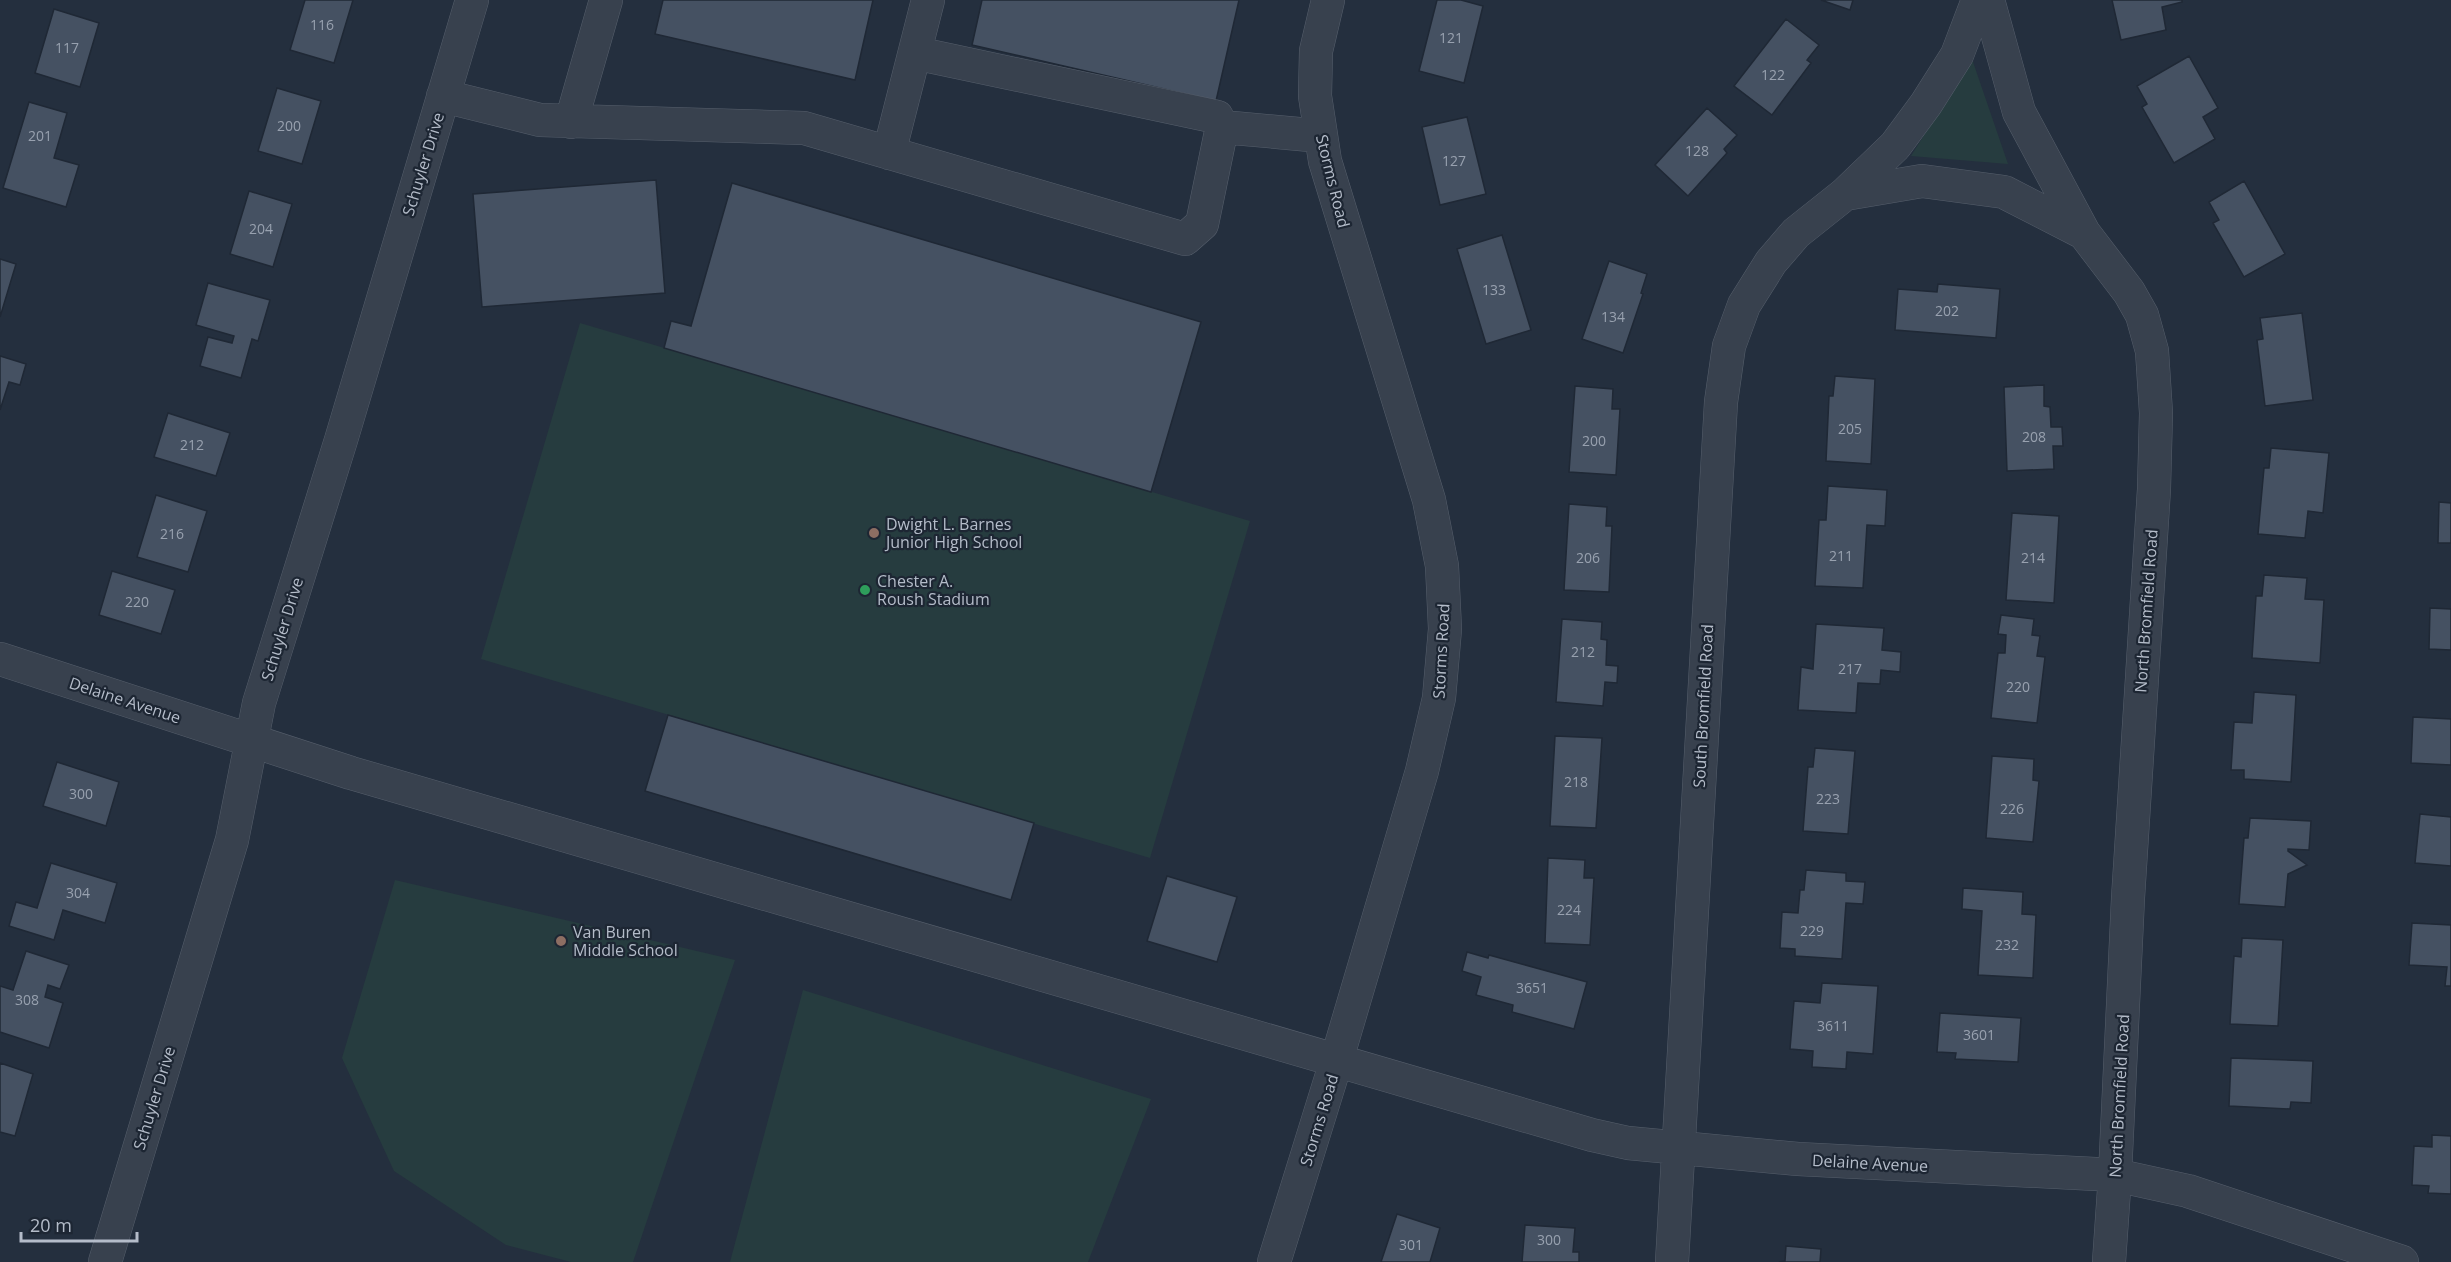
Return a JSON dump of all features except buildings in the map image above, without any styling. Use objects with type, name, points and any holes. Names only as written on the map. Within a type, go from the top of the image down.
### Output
[{"type":"street","name":"Schuyler Drive","points":[[105,1262],[232,840],[259,703],[472,0]]},
{"type":"street","points":[[572,122],[606,0]]},
{"type":"street","points":[[889,153],[928,0]]},
{"type":"street","name":"Storms Road","points":[[1274,1262],[1422,771],[1439,698],[1445,629],[1442,566],[1429,500],[1325,161],[1315,96],[1316,51],[1328,0]]},
{"type":"street","name":"South Bromfield Road","points":[[1672,1262],[1720,413],[1729,346],[1744,304],[1771,262],[1796,233],[1845,194],[1895,146],[1926,104],[1957,56],[1978,0]]},
{"type":"street","name":"North Bromfield Road","points":[[1988,0],[2019,111],[2084,233],[2129,292],[2142,315],[2152,351],[2156,413],[2154,489],[2128,898],[2109,1262]]},
{"type":"street","points":[[443,96],[540,120],[804,128],[1185,239],[1202,224],[1222,127],[1217,117],[915,53]]},
{"type":"street","points":[[1222,127],[1322,136]]},
{"type":"street","name":"South Bromfield Road","points":[[1845,194],[1922,181],[2004,192],[2084,233]]},
{"type":"street","name":"Delaine Avenue","points":[[0,659],[363,777],[1592,1136],[1629,1143],[1798,1159],[2115,1176],[2188,1191],[2402,1262]]},
{"type":"green space","points":[[1972,59],[2008,164],[1911,156]]},
{"type":"green space","name":"Chester A. Roush Stadium","points":[[580,323],[1250,521],[1150,858],[481,659]]},
{"type":"green space","points":[[395,880],[735,960],[633,1262],[571,1262],[506,1245],[394,1171],[342,1058]]},
{"type":"green space","points":[[803,990],[1151,1099],[1088,1262],[730,1262]]},
{"type":"place","name":"Dwight L. Barnes Junior High School","points":[[874,533]]},
{"type":"place","name":"Chester A. Roush Stadium","points":[[865,590]]},
{"type":"place","name":"Van Buren Middle School","points":[[561,941]]}]
